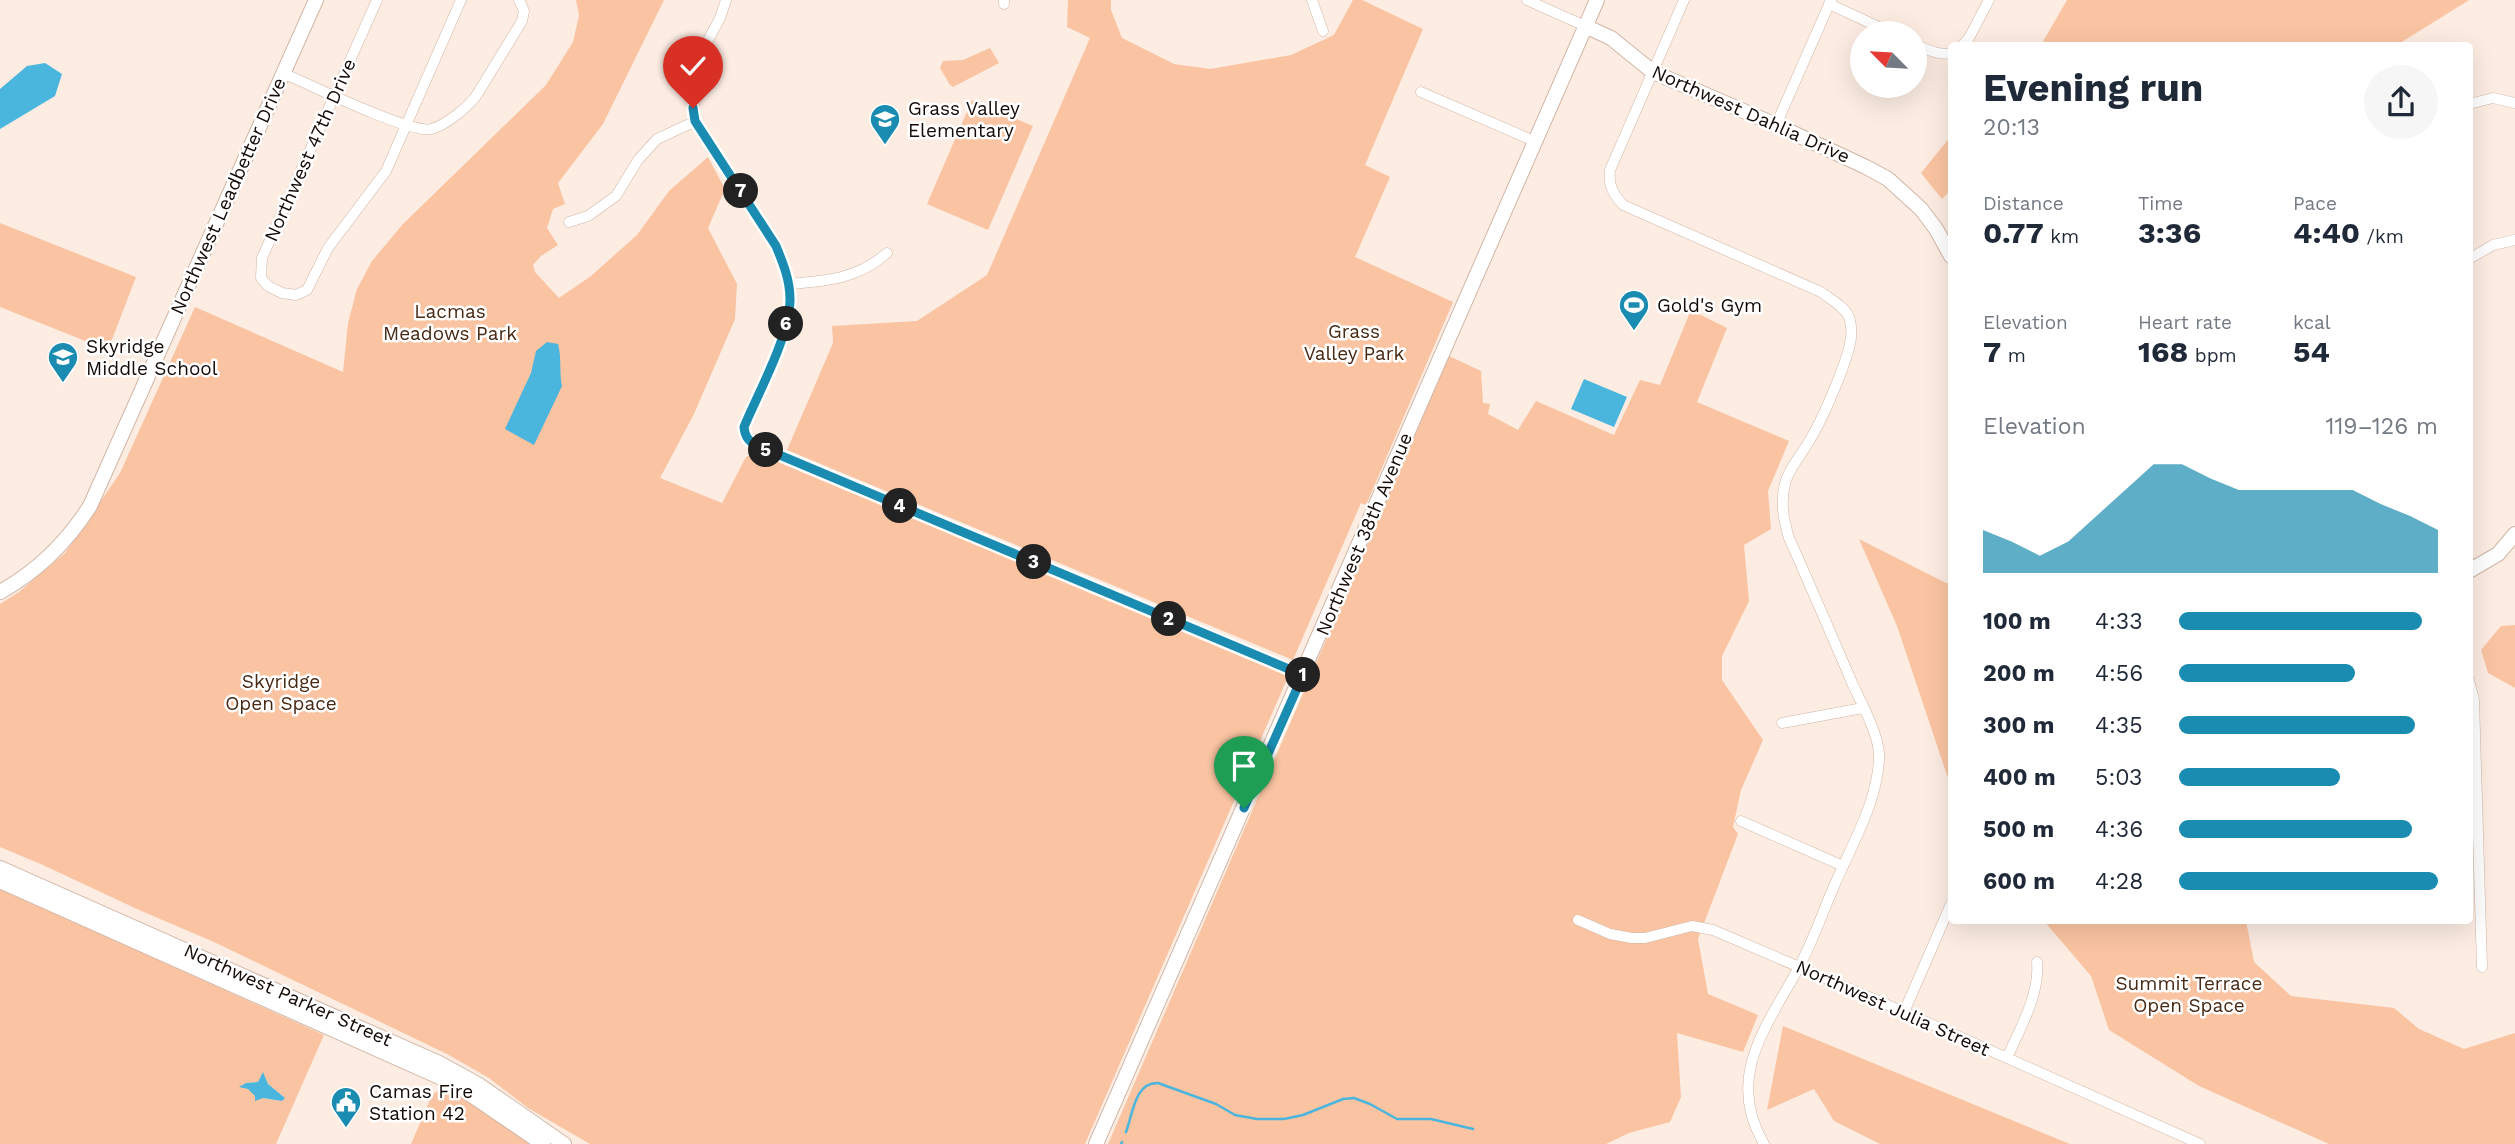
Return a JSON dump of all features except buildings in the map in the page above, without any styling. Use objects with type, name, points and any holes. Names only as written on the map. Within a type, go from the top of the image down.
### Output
[{"type":"street","name":"Northwest Leadbetter Drive","points":[[0,592],[43,563],[62,544],[90,506],[316,0]]},
{"type":"street","name":"Northwest 47th Drive","points":[[377,0],[262,258],[261,278],[268,286],[282,293],[296,295],[307,290],[328,248],[386,171],[406,126]]},
{"type":"street","points":[[406,126],[461,0]]},
{"type":"street","points":[[283,72],[406,126],[431,129],[471,103],[522,21],[524,11],[519,0]]},
{"type":"street","points":[[726,0],[694,73],[692,90],[695,121],[776,246],[784,263],[789,285],[789,307],[783,335],[744,427],[744,434],[758,446],[1303,675]]},
{"type":"street","points":[[1312,0],[1322,31]]},
{"type":"street","name":"Northwest Dahlia Drive","points":[[1527,0],[1611,38],[1653,72],[1776,125],[1888,179],[1921,209],[1948,251]]},
{"type":"street","name":"Northwest 38th Avenue","points":[[1096,1144],[1597,0]]},
{"type":"street","points":[[1684,0],[1610,170],[1611,188],[1623,205],[1821,292],[1839,305],[1849,317],[1852,336],[1847,357],[1811,439],[1794,462],[1786,481],[1782,499],[1783,518],[1789,538],[1863,708],[1880,756],[1876,786],[1843,866],[1799,966],[1767,1020],[1751,1064],[1749,1102],[1757,1132],[1764,1144]]},
{"type":"street","points":[[1966,42],[1989,0]]},
{"type":"street","points":[[1776,125],[1830,2],[1868,21]]},
{"type":"street","points":[[1927,49],[1948,54]]},
{"type":"street","points":[[1421,92],[1534,141]]},
{"type":"street","points":[[2473,103],[2493,98],[2515,103]]},
{"type":"street","points":[[569,222],[588,216],[616,196],[638,160],[657,139],[695,121]]},
{"type":"street","points":[[2473,257],[2493,245],[2515,240]]},
{"type":"street","points":[[789,285],[830,281],[871,267],[887,253]]},
{"type":"street","points":[[2473,569],[2498,554],[2515,534]]},
{"type":"street","points":[[2473,696],[2473,806],[2482,967]]},
{"type":"street","points":[[1782,723],[1863,708]]},
{"type":"street","points":[[1741,821],[1843,866]]},
{"type":"street","name":"Northwest Parker Street","points":[[0,868],[439,1063],[479,1085],[564,1144]]},
{"type":"street","name":"Northwest Parker Street","points":[[0,881],[455,1084],[543,1144]]},
{"type":"street","points":[[1904,1012],[1948,911]]},
{"type":"street","name":"Northwest Julia Street","points":[[1578,920],[1610,934],[1632,938],[1692,926],[1713,930],[2200,1144]]},
{"type":"street","points":[[2007,1058],[2035,993],[2037,962]]},
{"type":"green space","points":[[576,0],[664,0],[603,124],[558,183],[565,204],[553,209],[547,228],[558,245],[533,265],[535,272],[559,298],[591,276],[637,235],[669,191],[708,157],[725,189],[708,228],[737,284],[735,319],[694,414],[660,478],[722,503],[746,457],[756,452],[1285,674],[1287,679],[1085,1144],[590,1144],[528,1108],[489,1078],[447,1054],[214,942],[0,847],[0,604],[19,592],[65,553],[120,473],[195,307],[343,372],[348,323],[357,289],[372,261],[403,224],[546,85],[573,42],[579,15]]},
{"type":"green space","name":"Grass Valley Park","points":[[1068,0],[1111,0],[1111,10],[1122,38],[1174,64],[1210,69],[1291,55],[1334,35],[1353,0],[1362,0],[1423,29],[1365,165],[1390,177],[1355,257],[1453,302],[1366,505],[1361,503],[1293,660],[787,450],[833,343],[832,326],[917,321],[987,275],[1090,38],[1067,27]]},
{"type":"green space","points":[[2067,0],[2469,0],[2402,42],[2043,42]]},
{"type":"green space","points":[[990,48],[999,63],[953,87],[950,85],[940,68],[943,61],[963,60]]},
{"type":"green space","points":[[972,100],[1033,126],[988,230],[927,204]]},
{"type":"green space","points":[[1948,140],[1948,193],[1942,199],[1921,173]]},
{"type":"green space","points":[[0,223],[136,277],[108,350],[0,307]]},
{"type":"green space","points":[[1691,310],[1727,328],[1697,402],[1789,441],[1768,491],[1771,529],[1744,545],[1749,601],[1722,656],[1722,680],[1763,740],[1741,790],[1733,827],[1738,834],[1698,939],[1708,994],[1758,1015],[1743,1052],[1677,1033],[1681,1097],[1670,1122],[1629,1133],[1606,1144],[1108,1144],[1449,356],[1481,371],[1483,403],[1490,404],[1488,414],[1518,430],[1536,401],[1614,435],[1640,380],[1660,385]]},
{"type":"green space","points":[[1859,539],[1948,583],[1948,778],[1897,626]]},
{"type":"green space","points":[[2515,625],[2515,688],[2488,673],[2481,650],[2501,626]]},
{"type":"green space","points":[[0,888],[324,1035],[276,1144],[0,1144]],"holes":[[[263,1073],[268,1084],[284,1097],[282,1101],[262,1098],[255,1100],[246,1083],[258,1082]]]},
{"type":"green space","name":"Summit Terrace Open Space","points":[[2047,924],[2247,924],[2254,962],[2291,996],[2394,1008],[2419,1029],[2464,1049],[2515,1033],[2515,1144],[2329,1144],[2199,1086],[2109,1030],[2091,976]]},
{"type":"green space","points":[[1783,1026],[2070,1144],[1880,1144],[1834,1121],[1814,1089],[1767,1110]]},
{"type":"green space","points":[[442,1088],[449,1088],[533,1144],[411,1144],[432,1095]]},
{"type":"water","points":[[45,63],[62,74],[55,96],[0,129],[0,89],[27,66]]},
{"type":"water","points":[[547,342],[558,344],[562,386],[534,445],[505,429],[531,373],[536,351]]},
{"type":"water","points":[[1584,379],[1627,397],[1614,427],[1571,409]]},
{"type":"water","points":[[263,1072],[268,1084],[285,1098],[282,1101],[263,1098],[255,1101],[255,1096],[248,1089],[239,1087],[258,1082]]},
{"type":"waterway","points":[[1126,1132],[1140,1093],[1150,1084],[1158,1083],[1216,1104],[1235,1115],[1257,1119],[1284,1119],[1303,1115],[1343,1099],[1354,1098],[1397,1119],[1431,1119],[1473,1129]]},
{"type":"place","name":"Grass Valley Elementary","points":[[885,146]]},
{"type":"place","name":"Gold's Gym","points":[[1634,332]]},
{"type":"place","name":"Skyridge Middle School","points":[[63,384]]},
{"type":"place","name":"Camas Fire Station 42","points":[[346,1129]]},
{"type":"route","points":[[693,108],[695,121],[776,246],[784,263],[789,285],[789,315],[783,335],[744,427],[744,434],[751,443],[1303,675],[1244,808]]},
{"type":"park label","name":"Lacmas Meadows Park","points":[[450,322]]},
{"type":"park label","name":"Skyridge Open Space","points":[[281,692]]}]
